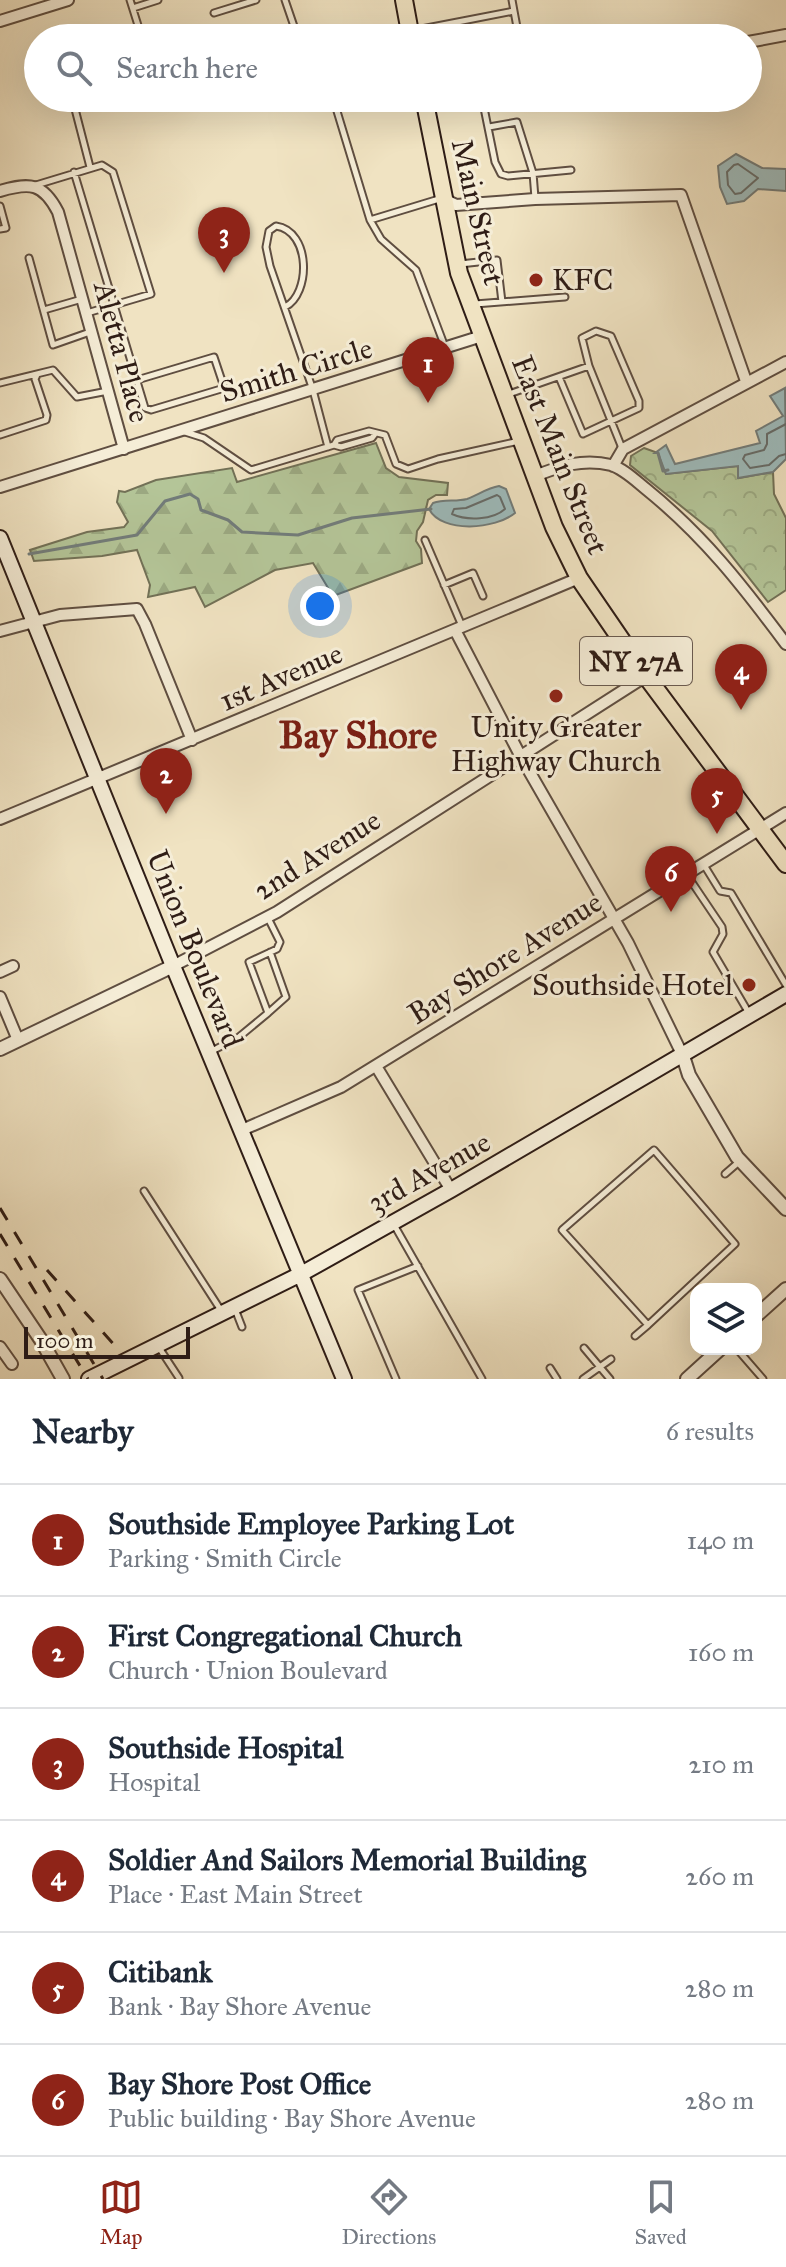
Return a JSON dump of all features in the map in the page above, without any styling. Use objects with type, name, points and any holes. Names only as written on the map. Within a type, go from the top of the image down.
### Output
[{"type":"main road","points":[[404,0],[409,24]]},
{"type":"main road","name":"Main Street","points":[[426,112],[457,264],[482,336]]},
{"type":"main road","name":"East Main Street","points":[[482,336],[548,515],[579,578],[646,676],[786,864]]},
{"type":"main road","name":"Union Boulevard","points":[[0,538],[301,1274],[340,1377]]},
{"type":"main road","name":"3rd Avenue","points":[[89,1379],[301,1274],[786,994]]},
{"type":"street","points":[[0,21],[68,0]]},
{"type":"street","points":[[762,39],[786,35]]},
{"type":"street","points":[[0,191],[35,186]]},
{"type":"street","name":"Aletta Place","points":[[0,487],[124,449],[58,212],[50,196],[35,186]]},
{"type":"street","points":[[444,199],[456,205],[535,199],[681,195],[746,381]]},
{"type":"street","name":"Smith Circle","points":[[124,449],[482,336]]},
{"type":"street","points":[[613,466],[623,449],[786,362]]},
{"type":"street","points":[[533,477],[561,465],[586,462],[613,466],[655,496],[700,537],[731,570],[786,644]]},
{"type":"street","name":"1st Avenue","points":[[0,819],[579,578]]},
{"type":"street","points":[[0,631],[60,615],[137,609],[192,740]]},
{"type":"street","points":[[459,629],[521,757],[653,989],[689,1075],[740,1160],[786,1209]]},
{"type":"street","name":"2nd Avenue","points":[[0,1049],[267,917],[646,676]]},
{"type":"street","name":"Bay Shore Avenue","points":[[242,1130],[341,1087],[786,813]]},
{"type":"street","points":[[0,972],[13,966]]},
{"type":"street","points":[[0,997],[18,1040]]},
{"type":"street","points":[[376,1066],[451,1190]]},
{"type":"street","points":[[0,1279],[63,1379]]},
{"type":"street","points":[[762,1311],[786,1289]]},
{"type":"street","points":[[0,1347],[12,1364]]},
{"type":"street","points":[[689,1378],[714,1355]]},
{"type":"lane","points":[[130,0],[138,24]]},
{"type":"lane","points":[[133,8],[158,0]]},
{"type":"lane","points":[[214,13],[256,0]]},
{"type":"lane","points":[[285,0],[293,24]]},
{"type":"lane","points":[[512,0],[516,24]]},
{"type":"lane","points":[[458,24],[514,11]]},
{"type":"lane","points":[[76,112],[90,167]]},
{"type":"lane","points":[[337,112],[370,220],[381,239],[416,270],[446,348]]},
{"type":"lane","points":[[485,112],[495,162],[501,174],[571,170]]},
{"type":"lane","points":[[489,127],[517,122],[533,173],[535,199]]},
{"type":"lane","points":[[35,186],[90,167],[102,165],[113,172],[151,294],[87,313]]},
{"type":"lane","points":[[74,172],[145,408],[151,410],[221,389],[223,384],[214,357],[137,380]]},
{"type":"lane","points":[[370,220],[444,199]]},
{"type":"lane","points":[[0,206],[6,228],[0,229]]},
{"type":"lane","points":[[285,307],[294,302],[299,292],[302,253],[295,234],[286,227],[276,226],[269,231],[266,247],[285,307],[331,446]]},
{"type":"lane","points":[[29,258],[53,345],[91,331]]},
{"type":"lane","points":[[457,264],[497,260],[502,302]]},
{"type":"lane","points":[[470,304],[565,297]]},
{"type":"lane","points":[[44,310],[83,299]]},
{"type":"lane","points":[[559,377],[583,434],[612,422],[639,408],[639,401],[611,336],[596,331],[582,338],[589,366],[612,422],[623,449]]},
{"type":"lane","points":[[504,396],[589,366]]},
{"type":"lane","points":[[0,383],[25,375],[56,371],[77,397],[108,391]]},
{"type":"lane","points":[[0,435],[46,420],[35,379],[37,375]]},
{"type":"lane","points":[[181,431],[204,438],[251,470],[369,431],[385,435],[396,464],[403,469],[520,441]]},
{"type":"lane","points":[[425,540],[459,629]]},
{"type":"lane","points":[[444,585],[473,573],[483,596]]},
{"type":"lane","points":[[704,864],[720,891],[731,893],[786,985]]},
{"type":"lane","points":[[687,875],[722,927],[723,934],[713,952],[751,1016]]},
{"type":"lane","points":[[267,917],[280,942],[277,949],[249,962],[268,1013]]},
{"type":"lane","points":[[209,1052],[239,1037],[286,997],[270,952]]},
{"type":"lane","points":[[635,1336],[648,1325],[735,1244],[654,1150],[562,1230],[648,1325]]},
{"type":"lane","points":[[725,1174],[740,1160]]},
{"type":"lane","points":[[144,1191],[242,1327]]},
{"type":"lane","points":[[393,1222],[482,1379]]},
{"type":"lane","points":[[396,1379],[358,1290],[418,1266]]},
{"type":"lane","points":[[158,1345],[179,1378]]},
{"type":"lane","points":[[584,1348],[610,1379]]},
{"type":"lane","points":[[742,1355],[763,1379]]},
{"type":"lane","points":[[583,1379],[611,1359]]},
{"type":"lane","points":[[550,1368],[557,1379]]},
{"type":"green space","points":[[376,443],[386,468],[399,477],[448,483],[447,495],[436,495],[428,500],[416,541],[421,549],[422,563],[333,596],[313,563],[275,570],[205,607],[195,587],[148,597],[150,585],[137,550],[34,561],[30,550],[87,532],[124,527],[128,522],[117,502],[119,491],[125,492],[156,480],[232,468],[237,482]]},
{"type":"green space","points":[[644,448],[658,453],[666,474],[738,466],[739,478],[773,472],[774,494],[786,518],[786,590],[768,602],[712,531],[630,465],[631,456]]},
{"type":"water","points":[[736,154],[762,168],[786,169],[786,191],[758,189],[744,201],[727,204],[720,187],[718,166]]},
{"type":"water","points":[[785,388],[786,459],[773,472],[738,478],[738,466],[666,474],[658,453],[655,453],[666,445],[675,464],[760,443],[756,431],[783,416],[770,396]]},
{"type":"water","points":[[499,486],[506,489],[515,513],[495,523],[457,525],[436,517],[429,509],[433,503],[467,499]]},
{"type":"waterway","points":[[658,453],[663,471],[668,470]]},
{"type":"waterway","points":[[29,554],[137,535],[165,501],[190,494],[198,499],[201,510],[228,520],[242,532],[298,535],[352,518],[431,509]]},
{"type":"railway","points":[[0,1208],[103,1379]]},
{"type":"railway","points":[[0,1234],[88,1379]]},
{"type":"railway","points":[[47,1270],[118,1349]]},
{"type":"place","name":"Southside Hospital","points":[[224,273]]},
{"type":"place","name":"KFC","points":[[536,280]]},
{"type":"place","name":"Southside Employee Parking Lot","points":[[428,403]]},
{"type":"place","name":"Unity Greater Highway Church","points":[[556,696]]},
{"type":"place","name":"Soldier And Sailors Memorial Building","points":[[741,710]]},
{"type":"place","name":"First Congregational Church","points":[[166,814]]},
{"type":"place","name":"Citibank","points":[[717,834]]},
{"type":"place","name":"Bay Shore Post Office","points":[[671,912]]},
{"type":"place","name":"Southside Hotel","points":[[749,985]]},
{"type":"district","name":"Bay Shore","points":[[358,735]]}]
